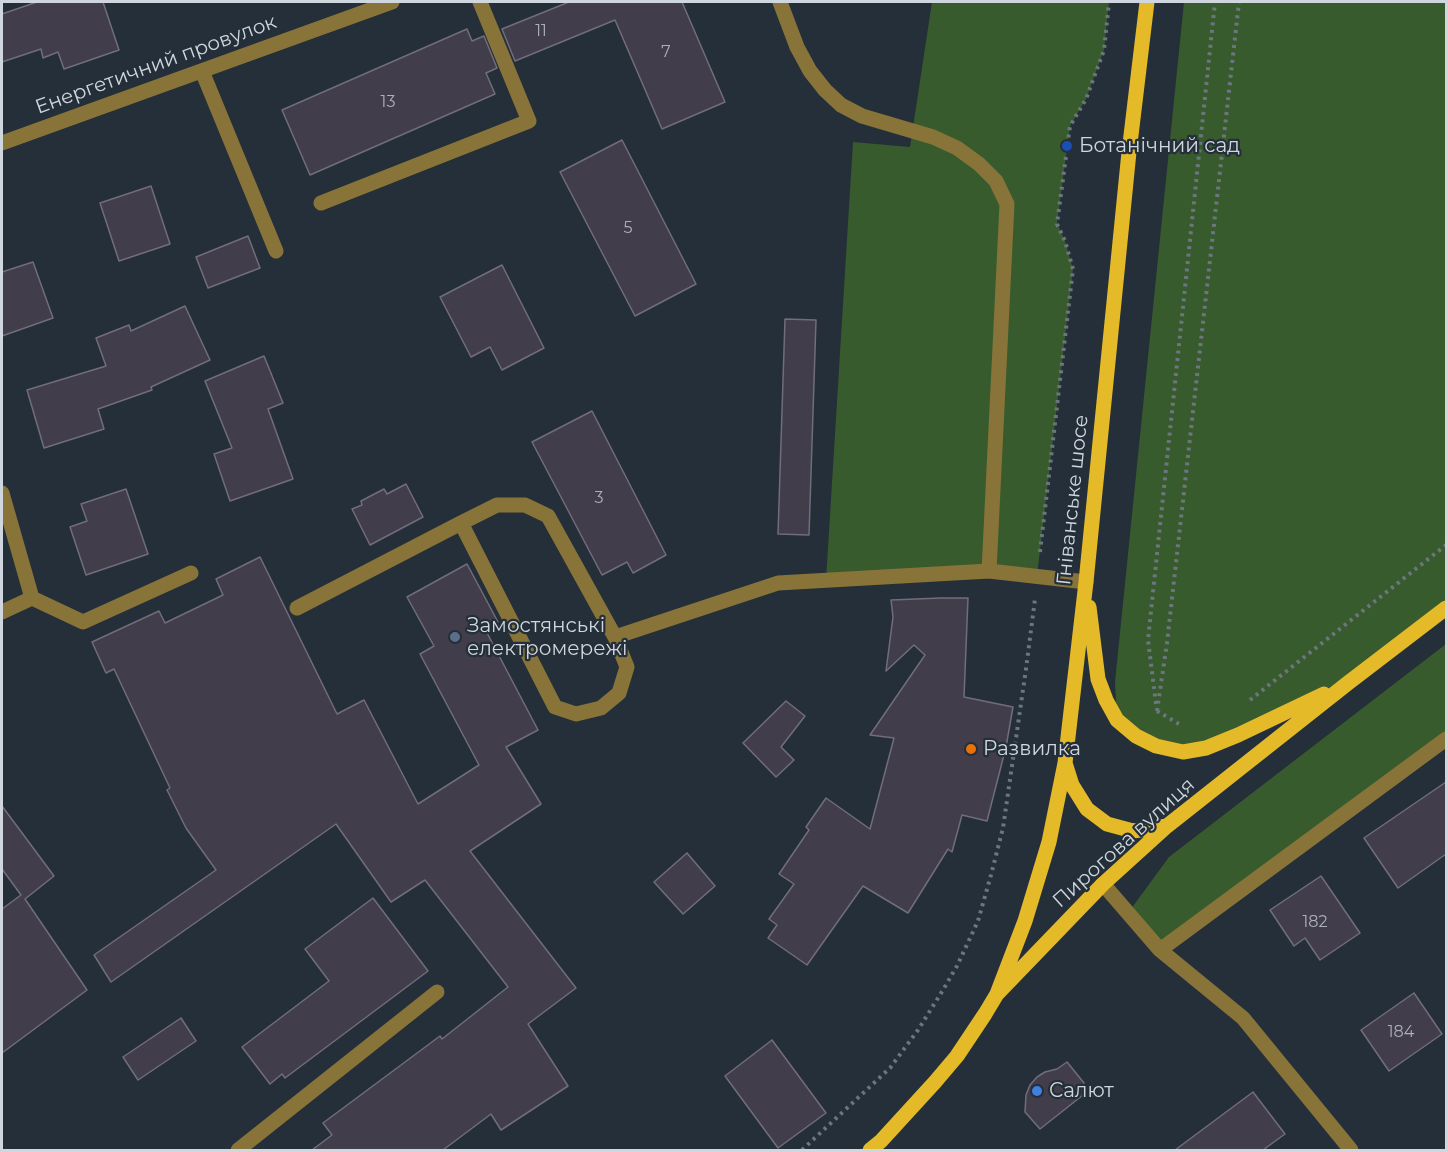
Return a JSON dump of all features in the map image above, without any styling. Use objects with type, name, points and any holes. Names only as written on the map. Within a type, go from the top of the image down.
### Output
[{"type":"main road","name":"Гніванське шосе","points":[[997,994],[1025,921],[1049,842],[1065,763],[1146,2]]},
{"type":"main road","points":[[1086,582],[1098,680],[1106,700],[1117,720],[1136,736],[1156,746],[1183,752],[1206,748],[1348,683]]},
{"type":"main road","name":"Пирогова вулиця","points":[[870,1150],[881,1141],[957,1056],[997,994],[1103,884],[1167,826],[1446,608]]},
{"type":"main road","points":[[1065,763],[1072,785],[1087,809],[1107,824],[1133,831],[1167,826]]},
{"type":"street","name":"Енергетичний провулок","points":[[2,143],[392,2]]},
{"type":"street","points":[[321,203],[530,121],[480,2]]},
{"type":"street","points":[[780,2],[797,47],[810,71],[825,90],[842,105],[862,116],[933,137],[957,147],[996,181],[1007,204],[989,571]]},
{"type":"street","points":[[202,70],[276,252]]},
{"type":"street","points":[[2,493],[32,598],[83,622],[190,573]]},
{"type":"street","points":[[297,608],[461,523],[497,505],[525,505],[548,516],[615,637],[627,667],[619,693],[601,708],[576,714],[555,707],[461,523]]},
{"type":"street","points":[[615,637],[778,583],[989,571],[1086,582]]},
{"type":"street","points":[[2,612],[32,598]]},
{"type":"street","points":[[1160,950],[1446,740]]},
{"type":"street","points":[[1103,884],[1160,950],[1242,1018],[1351,1150]]},
{"type":"street","points":[[238,1150],[437,992]]},
{"type":"path","points":[[1157,711],[1149,640],[1215,2]]},
{"type":"path","points":[[1157,711],[1167,643],[1239,2]]},
{"type":"path","points":[[1248,701],[1446,545]]},
{"type":"path","points":[[1157,711],[1180,725]]},
{"type":"green space","points":[[932,2],[1109,2],[1104,50],[1086,99],[1070,126],[1057,223],[1073,269],[1037,576],[826,580],[853,142],[910,147]]},
{"type":"green space","points":[[1184,2],[1446,2],[1446,608],[1348,683],[1183,752],[1117,720],[1115,682]]},
{"type":"green space","points":[[1446,644],[1446,739],[1160,950],[1128,913],[1169,857]]},
{"type":"building","points":[[37,2],[103,2],[119,50],[64,69],[58,52],[43,58],[41,49],[2,62],[2,14]]},
{"type":"building","points":[[569,2],[682,2],[725,102],[662,129],[615,20],[515,61],[502,29]]},
{"type":"building","points":[[467,29],[472,41],[484,36],[497,68],[486,73],[495,94],[310,175],[282,110]]},
{"type":"building","points":[[622,140],[696,284],[635,316],[560,172]]},
{"type":"building","points":[[151,186],[170,244],[119,261],[100,203]]},
{"type":"building","points":[[248,236],[260,268],[208,288],[196,257]]},
{"type":"building","points":[[33,262],[53,318],[2,336],[2,272]]},
{"type":"building","points":[[502,265],[544,348],[502,370],[490,347],[471,357],[440,297]]},
{"type":"building","points":[[185,306],[210,360],[151,387],[152,390],[98,409],[104,429],[44,448],[27,390],[106,366],[96,338],[129,325],[131,331]]},
{"type":"building","points":[[785,319],[816,320],[809,535],[778,534]]},
{"type":"building","points":[[264,356],[283,403],[268,409],[293,479],[230,501],[214,454],[232,448],[205,381]]},
{"type":"building","points":[[592,411],[666,555],[633,573],[627,562],[602,575],[532,442]]},
{"type":"building","points":[[406,484],[423,517],[370,545],[352,509],[362,505],[361,501],[384,489],[387,494]]},
{"type":"building","points":[[126,489],[148,554],[86,575],[70,527],[87,521],[81,504]]},
{"type":"building","points":[[260,557],[337,714],[364,700],[418,804],[479,765],[420,654],[434,646],[407,597],[467,564],[498,622],[485,629],[538,730],[506,747],[541,804],[470,851],[576,988],[528,1024],[568,1086],[501,1130],[491,1114],[443,1150],[312,1150],[332,1135],[323,1123],[440,1036],[442,1039],[508,987],[425,880],[391,902],[336,824],[111,982],[94,955],[216,870],[186,828],[167,790],[170,788],[114,669],[106,673],[92,642],[159,611],[165,623],[223,595],[216,579]]},
{"type":"building","points":[[968,598],[964,697],[1013,707],[1006,747],[987,821],[962,815],[952,852],[948,849],[908,913],[863,886],[807,965],[768,938],[777,925],[769,919],[794,884],[779,874],[809,830],[806,827],[826,798],[870,829],[894,738],[870,735],[925,655],[914,645],[886,671],[893,617],[891,600]]},
{"type":"building","points":[[786,701],[805,716],[781,747],[794,760],[776,777],[743,743]]},
{"type":"building","points":[[1446,782],[1446,854],[1398,888],[1364,838]]},
{"type":"building","points":[[2,806],[54,876],[25,899],[87,990],[2,1053],[2,909],[21,895],[2,869]]},
{"type":"building","points":[[687,853],[715,886],[683,914],[654,882]]},
{"type":"building","points":[[1321,876],[1360,933],[1320,960],[1305,938],[1294,946],[1270,910]]},
{"type":"building","points":[[373,898],[428,971],[285,1078],[282,1074],[270,1084],[242,1047],[329,981],[305,949]]},
{"type":"building","points":[[1414,993],[1442,1034],[1389,1071],[1361,1030]]},
{"type":"building","points":[[181,1018],[196,1041],[138,1080],[123,1057]]},
{"type":"building","points":[[772,1040],[826,1113],[778,1148],[725,1076]]},
{"type":"building","points":[[1067,1062],[1084,1083],[1083,1095],[1040,1129],[1025,1112],[1026,1095],[1030,1085],[1045,1072],[1057,1069]]},
{"type":"building","points":[[1253,1092],[1285,1134],[1263,1150],[1175,1150]]},
{"type":"place","name":"Ботанічний сад","points":[[1067,146]]},
{"type":"place","name":"Замостянські електромережі","points":[[455,637]]},
{"type":"place","name":"Развилка","points":[[971,749]]},
{"type":"place","name":"Салют","points":[[1037,1091]]}]
